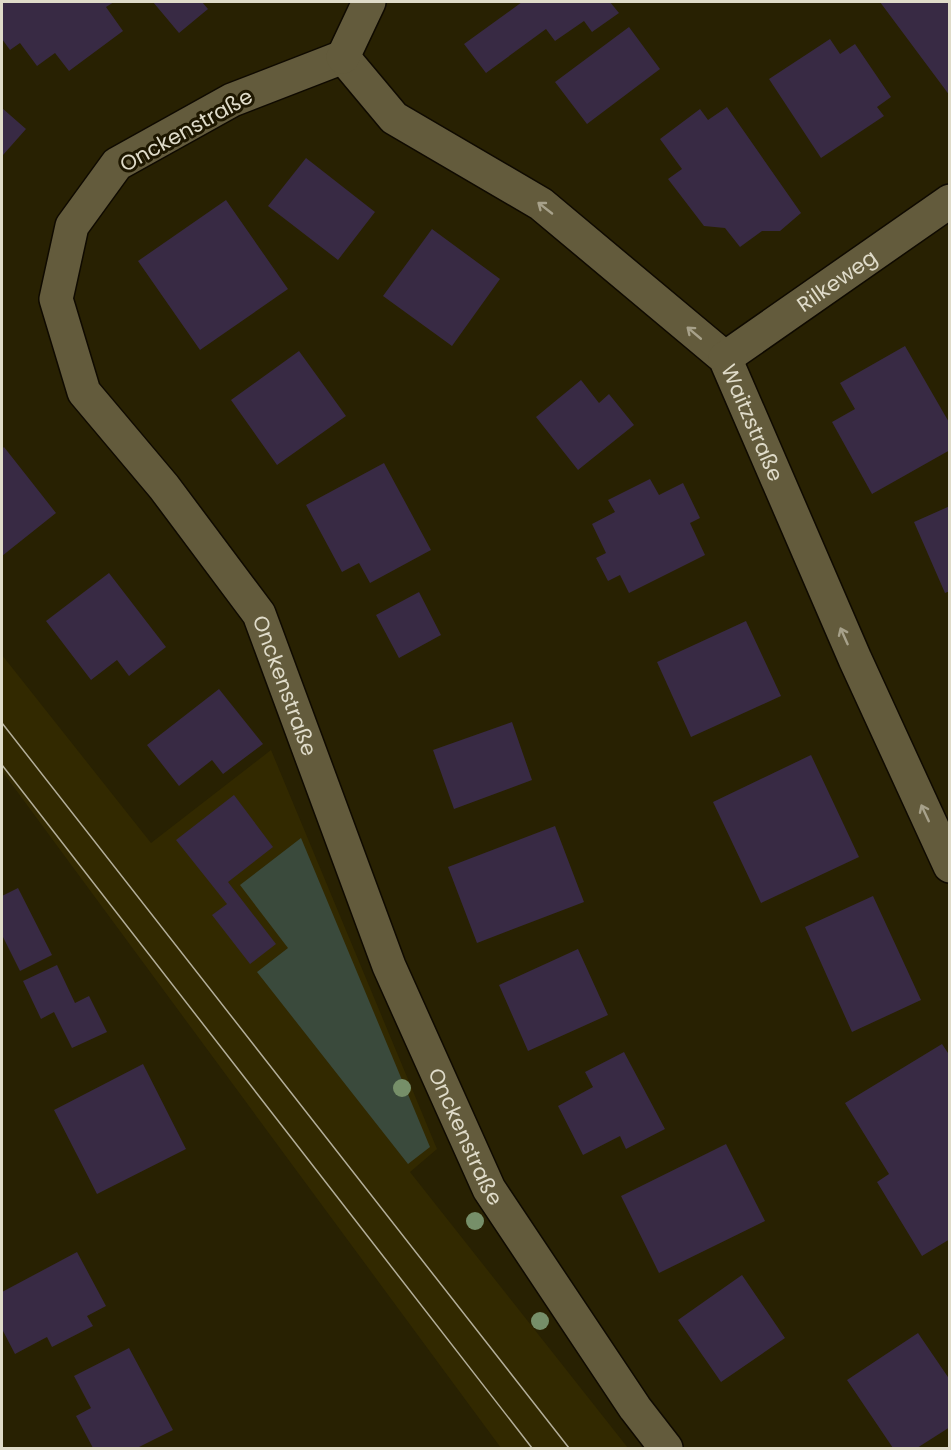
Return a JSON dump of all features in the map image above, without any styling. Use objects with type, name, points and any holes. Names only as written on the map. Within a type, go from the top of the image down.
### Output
[{"type":"street","points":[[343,57],[369,2]]},
{"type":"street","name":"Waitzstraße","points":[[343,57],[394,118],[541,204],[725,358],[855,659],[950,866]]},
{"type":"street","name":"Onckenstraße","points":[[343,57],[232,100],[117,164],[72,226],[56,299],[84,392],[164,487],[259,615],[390,966],[489,1189],[635,1408],[666,1449]]},
{"type":"street","name":"Rilkeweg","points":[[725,358],[950,201]]},
{"type":"shaded area","points":[[2,655],[151,843],[271,750],[437,1149],[410,1172],[628,1448],[501,1448],[2,771]]},
{"type":"green space","points":[[301,838],[430,1147],[408,1164],[257,972],[288,948],[240,885]]},
{"type":"building","points":[[2,2],[114,2],[106,7],[123,31],[69,71],[55,53],[37,66],[20,43],[10,50],[2,39]]},
{"type":"building","points":[[153,2],[202,2],[208,9],[179,33]]},
{"type":"building","points":[[522,2],[610,2],[619,13],[592,32],[584,21],[555,41],[546,29],[486,73],[464,44]]},
{"type":"building","points":[[880,2],[950,2],[950,96]]},
{"type":"building","points":[[629,27],[660,69],[587,124],[555,82]]},
{"type":"building","points":[[830,39],[840,54],[855,44],[891,97],[877,107],[884,116],[821,158],[769,79]]},
{"type":"building","points":[[727,107],[801,213],[780,231],[762,231],[740,247],[725,228],[704,226],[668,179],[682,169],[660,139],[700,109],[708,120]]},
{"type":"building","points":[[2,108],[26,129],[3,155],[2,153]]},
{"type":"building","points":[[306,158],[375,212],[338,260],[268,206]]},
{"type":"building","points":[[226,200],[288,289],[200,350],[138,261]]},
{"type":"building","points":[[432,229],[500,279],[452,346],[383,296]]},
{"type":"building","points":[[905,346],[950,424],[950,450],[872,494],[832,422],[855,409],[840,383]]},
{"type":"building","points":[[299,351],[346,416],[277,465],[231,400]]},
{"type":"building","points":[[581,380],[599,403],[609,394],[634,425],[578,470],[536,417]]},
{"type":"building","points":[[4,447],[56,513],[2,556],[2,449]]},
{"type":"building","points":[[384,463],[431,550],[370,583],[359,563],[342,572],[306,505]]},
{"type":"building","points":[[650,479],[659,495],[683,483],[700,518],[690,523],[705,555],[629,593],[620,575],[608,581],[596,558],[606,553],[592,524],[615,512],[608,500]]},
{"type":"building","points":[[950,506],[950,591],[945,593],[914,522]]},
{"type":"building","points":[[109,573],[166,647],[129,676],[117,660],[91,680],[46,621]]},
{"type":"building","points":[[419,592],[441,635],[399,658],[376,615]]},
{"type":"building","points":[[746,621],[781,696],[691,737],[657,662]]},
{"type":"building","points":[[219,689],[263,744],[223,774],[212,760],[179,786],[147,745]]},
{"type":"building","points":[[512,722],[532,780],[454,809],[433,750]]},
{"type":"building","points":[[811,755],[859,857],[761,903],[713,802]]},
{"type":"building","points":[[234,795],[273,847],[228,882],[276,944],[250,964],[212,915],[227,904],[176,840]]},
{"type":"building","points":[[555,826],[584,902],[477,943],[448,867]]},
{"type":"building","points":[[18,888],[52,955],[20,971],[2,935],[2,896]]},
{"type":"building","points":[[873,896],[921,1000],[852,1032],[805,927]]},
{"type":"building","points":[[578,949],[608,1015],[528,1051],[499,985]]},
{"type":"building","points":[[57,965],[75,1003],[89,996],[107,1032],[72,1048],[54,1012],[41,1019],[23,981]]},
{"type":"building","points":[[942,1044],[950,1056],[950,1239],[922,1256],[877,1182],[889,1174],[845,1103]]},
{"type":"building","points":[[624,1052],[665,1129],[626,1149],[620,1136],[583,1155],[558,1106],[593,1087],[585,1072]]},
{"type":"building","points":[[143,1064],[186,1149],[97,1194],[54,1110]]},
{"type":"building","points":[[726,1144],[765,1221],[659,1273],[621,1196]]},
{"type":"building","points":[[77,1252],[106,1306],[87,1316],[93,1326],[52,1347],[47,1337],[15,1354],[2,1329],[2,1292]]},
{"type":"building","points":[[742,1275],[785,1338],[721,1382],[678,1320]]},
{"type":"building","points":[[918,1333],[950,1380],[950,1427],[917,1448],[893,1448],[847,1380]]},
{"type":"building","points":[[129,1348],[173,1430],[137,1448],[93,1448],[76,1416],[91,1408],[74,1376]]},
{"type":"tram line","points":[[2,723],[569,1448]]},
{"type":"tram line","points":[[2,765],[532,1448]]}]
